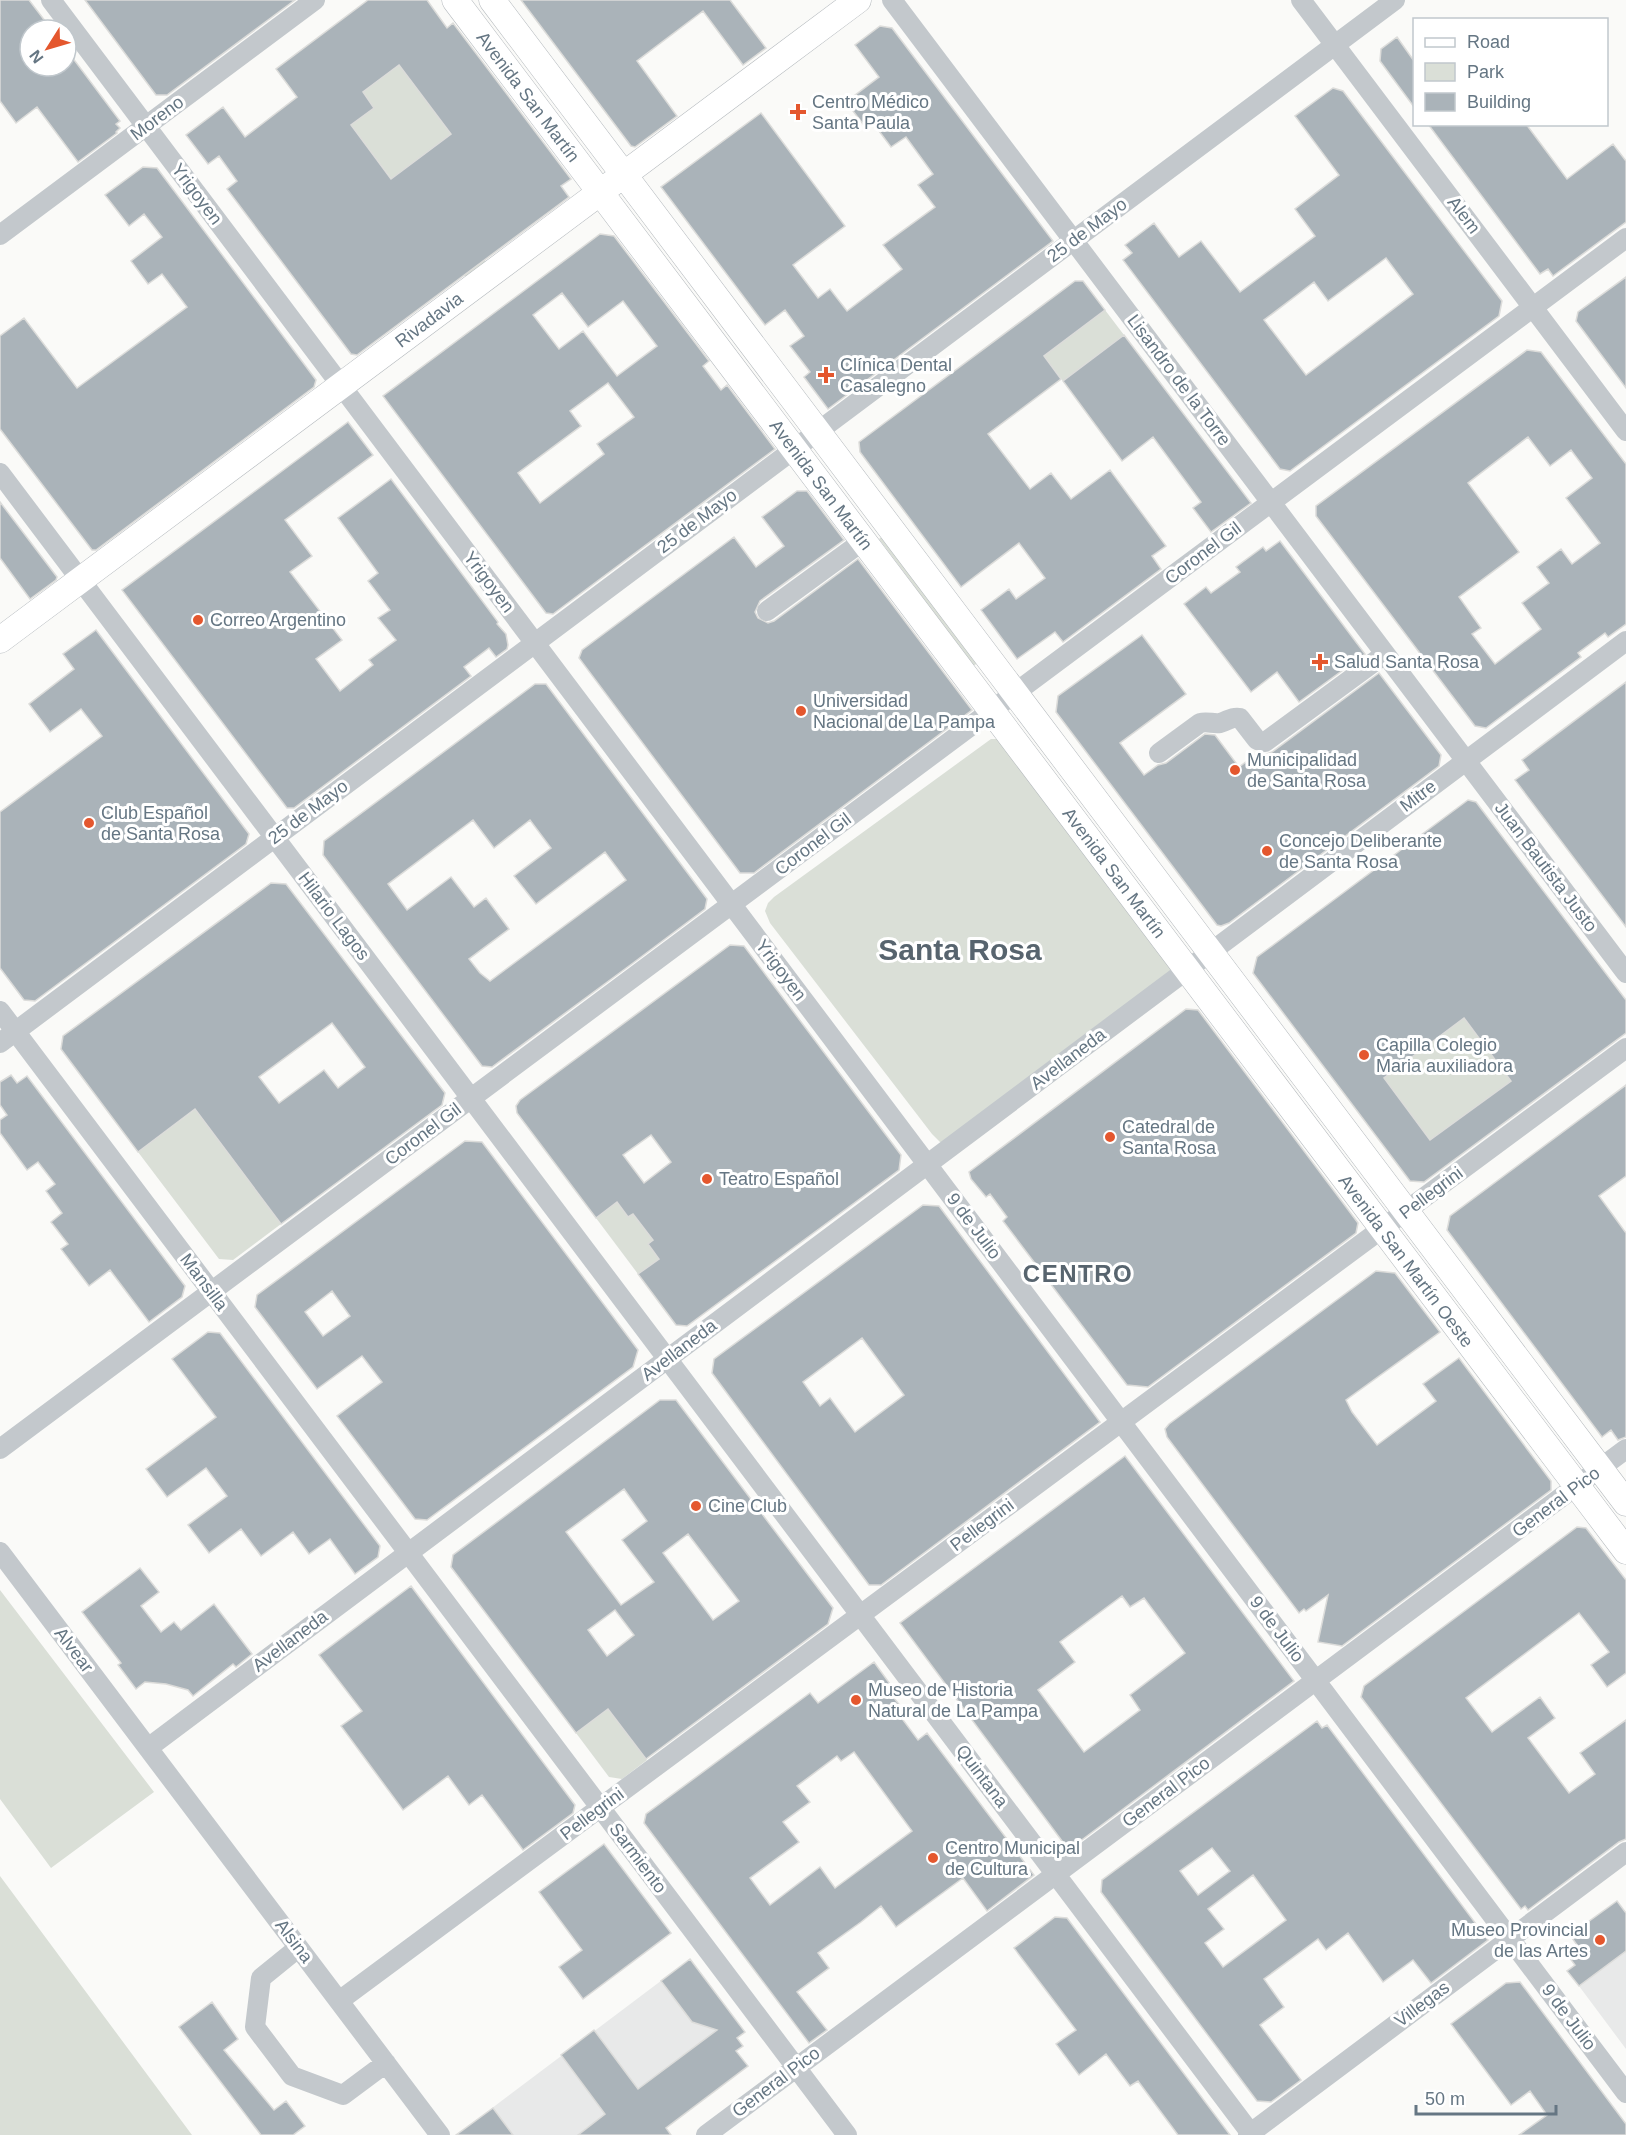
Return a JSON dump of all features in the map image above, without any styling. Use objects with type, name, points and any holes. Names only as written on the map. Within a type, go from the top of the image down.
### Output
[{"type":"main road","name":"Avenida San Martín","points":[[455,0],[1187,970]]},
{"type":"main road","name":"Avenida San Martín","points":[[492,0],[1210,952]]},
{"type":"main road","name":"Rivadavia","points":[[0,640],[858,0]]},
{"type":"main road","points":[[1068,813],[1092,795]]},
{"type":"main road","points":[[1110,868],[1133,850]]},
{"type":"main road","name":"Avenida San Martín Oeste","points":[[1210,952],[1626,1503]]},
{"type":"main road","name":"Avenida San Martín Oeste","points":[[1187,970],[1626,1551]]},
{"type":"street","name":"Yrigoyen","points":[[51,0],[927,1164]]},
{"type":"street","name":"Moreno","points":[[0,235],[315,0]]},
{"type":"street","name":"Lisandro de la Torre","points":[[892,0],[1466,761]]},
{"type":"street","name":"Alem","points":[[1301,0],[1626,431]]},
{"type":"street","name":"25 de Mayo","points":[[8,1037],[1395,0]]},
{"type":"street","name":"Coronel Gil","points":[[0,1449],[1626,238]]},
{"type":"street","name":"Hilario Lagos","points":[[0,473],[667,1359]]},
{"type":"street","points":[[767,611],[863,540]]},
{"type":"street","name":"Mitre","points":[[1210,952],[1626,641]]},
{"type":"street","points":[[1159,753],[1200,723],[1206,721],[1218,724],[1235,717],[1240,718],[1257,740],[1265,742],[1385,654]]},
{"type":"street","name":"Juan Bautista Justo","points":[[1466,761],[1626,973]]},
{"type":"street","name":"Avellaneda","points":[[148,1748],[1210,952]]},
{"type":"street","name":"Mansilla","points":[[0,1011],[8,1037],[212,1292],[408,1553]]},
{"type":"street","name":"Pellegrini","points":[[339,2001],[1626,1048]]},
{"type":"street","name":"9 de Julio","points":[[927,1164],[1626,2093]]},
{"type":"street","name":"Quintana","points":[[667,1359],[1250,2134]]},
{"type":"street","name":"General Pico","points":[[706,2135],[1626,1449]]},
{"type":"street","name":"Alvear","points":[[0,1552],[148,1748]]},
{"type":"street","name":"Sarmiento","points":[[408,1553],[847,2135]]},
{"type":"street","name":"Alsina","points":[[148,1748],[440,2135]]},
{"type":"street","name":"Villegas","points":[[1250,2134],[1626,1852]]},
{"type":"street","points":[[298,1948],[261,1978],[255,2027],[292,2076],[343,2095],[386,2063]]},
{"type":"shaded area","points":[[1626,1951],[1626,2049],[1579,1986]]},
{"type":"shaded area","points":[[690,1959],[745,2032],[737,2038],[743,2046],[736,2051],[748,2066],[666,2128],[671,2135],[473,2135],[467,2127]]},
{"type":"green space","points":[[399,65],[451,134],[412,164],[487,263],[466,278],[351,125],[374,108],[363,92]]},
{"type":"green space","points":[[1105,310],[1124,335],[1063,381],[1044,356]]},
{"type":"green space","points":[[884,535],[979,662],[969,669],[911,591],[915,587],[879,539]]},
{"type":"green space","points":[[991,739],[997,739],[1170,968],[1170,973],[944,1142],[940,1142],[770,923],[765,911],[768,903],[774,897]]},
{"type":"green space","points":[[1464,1018],[1511,1081],[1430,1140],[1384,1078]]},
{"type":"green space","points":[[217,1093],[209,1127],[281,1224],[233,1260],[219,1259],[138,1152]]},
{"type":"green space","points":[[617,1202],[628,1217],[633,1214],[653,1240],[648,1244],[659,1259],[638,1274],[596,1218]]},
{"type":"green space","points":[[0,1590],[154,1792],[51,1868],[0,1799]]},
{"type":"green space","points":[[608,1709],[647,1760],[622,1779],[609,1777],[576,1733]]},
{"type":"green space","points":[[0,1876],[192,2135],[0,2135]]},
{"type":"building","points":[[0,0],[29,0],[43,18],[18,18],[18,78],[78,78],[78,65],[120,121],[116,124],[120,128],[117,133],[78,162],[37,107],[16,123],[0,101]]},
{"type":"building","points":[[85,0],[295,0],[167,95],[156,95]]},
{"type":"building","points":[[368,0],[427,0],[447,28],[453,23],[571,179],[561,186],[569,197],[357,355],[351,354],[227,189],[237,181],[219,156],[208,164],[186,135],[223,107],[245,137],[297,97],[276,69]],"holes":[[[399,65],[451,134],[391,179],[351,125],[374,108],[363,92]]]},
{"type":"building","points":[[521,0],[730,0],[766,48],[743,65],[703,11],[637,61],[677,116],[635,147],[631,146]]},
{"type":"building","points":[[880,26],[892,28],[1053,241],[828,409],[804,377],[810,372],[790,346],[804,336],[785,310],[765,325],[661,187],[761,113],[845,226],[793,265],[818,298],[830,289],[847,311],[902,269],[883,245],[935,207],[918,185],[933,174],[906,137],[891,147],[870,119],[863,124],[846,102],[879,77],[855,45]]},
{"type":"building","points":[[1397,37],[1413,60],[1413,106],[1380,61],[1381,49]]},
{"type":"building","points":[[1333,88],[1343,91],[1502,301],[1499,316],[1290,471],[1280,469],[1123,260],[1132,253],[1125,245],[1154,223],[1179,257],[1201,241],[1240,292],[1315,236],[1295,209],[1339,175],[1295,116]],"holes":[[[1386,258],[1413,294],[1306,375],[1264,320],[1314,282],[1328,301]]]},
{"type":"building","points":[[1429,126],[1527,126],[1567,179],[1613,144],[1626,161],[1626,222],[1553,276],[1548,269],[1540,274]]},
{"type":"building","points":[[143,167],[157,168],[316,380],[314,387],[96,550],[92,550],[0,429],[0,336],[24,318],[77,388],[187,307],[162,274],[148,284],[131,261],[162,237],[144,214],[129,226],[105,195]]},
{"type":"building","points":[[600,234],[614,236],[709,361],[703,366],[721,390],[727,385],[775,449],[553,614],[546,613],[383,396]],"holes":[[[562,293],[588,327],[623,301],[657,346],[617,376],[583,331],[559,349],[533,315]],[[608,383],[634,417],[597,444],[604,454],[540,503],[518,473],[581,426],[570,411]]]},
{"type":"building","points":[[1626,277],[1626,388],[1576,321],[1578,312]]},
{"type":"building","points":[[1075,281],[1083,281],[1105,310],[1044,356],[1061,379],[988,434],[1030,489],[1051,473],[1071,499],[1110,470],[1166,546],[1152,556],[1161,569],[1063,642],[1055,632],[1017,659],[981,610],[1009,589],[1016,599],[1045,578],[1019,543],[961,587],[860,452],[859,442]]},
{"type":"building","points":[[1124,335],[1251,503],[1211,532],[1193,508],[1201,502],[1153,437],[1122,461],[1063,381]]},
{"type":"building","points":[[1527,350],[1541,352],[1626,464],[1626,624],[1608,637],[1605,633],[1578,653],[1581,657],[1486,728],[1475,726],[1316,516],[1316,506]],"holes":[[[1528,437],[1550,466],[1571,450],[1592,478],[1566,498],[1600,543],[1572,564],[1561,549],[1537,567],[1549,583],[1522,603],[1541,629],[1495,664],[1472,634],[1481,628],[1459,597],[1519,552],[1468,483]]]},
{"type":"building","points":[[348,422],[373,455],[285,520],[312,556],[290,572],[342,640],[316,659],[340,691],[373,665],[369,660],[396,640],[378,618],[390,610],[368,581],[378,573],[338,518],[391,479],[498,622],[497,624],[506,634],[508,645],[507,649],[496,657],[489,648],[464,667],[471,676],[294,808],[287,808],[122,590]]},
{"type":"building","points":[[797,491],[807,491],[844,540],[760,601],[755,612],[758,618],[768,623],[774,621],[858,559],[972,710],[754,873],[740,873],[579,658],[582,650],[734,537],[756,567],[784,546],[762,517]]},
{"type":"building","points":[[0,502],[57,577],[30,599],[0,558]]},
{"type":"building","points":[[1280,541],[1365,654],[1299,702],[1277,672],[1251,692],[1184,604],[1206,587],[1211,593],[1240,572],[1236,567],[1263,547],[1266,551]]},
{"type":"building","points":[[96,630],[249,834],[246,844],[35,1001],[24,1000],[0,968],[0,812],[102,736],[81,709],[50,732],[29,704],[74,669],[63,654]]},
{"type":"building","points":[[1142,635],[1186,694],[1120,743],[1144,775],[1158,765],[1166,763],[1205,734],[1215,735],[1239,767],[1258,753],[1272,752],[1379,673],[1441,755],[1439,766],[1229,923],[1217,925],[1056,712],[1058,696]]},
{"type":"building","points":[[1626,682],[1626,927],[1515,780],[1529,770],[1522,760]]},
{"type":"building","points":[[535,684],[546,684],[707,899],[705,909],[633,963],[492,1067],[482,1066],[323,855],[324,841]],"holes":[[[473,820],[494,848],[530,820],[551,848],[514,876],[536,904],[605,852],[626,880],[490,981],[469,959],[509,929],[486,898],[474,907],[451,877],[407,910],[388,884]]]},
{"type":"building","points":[[1468,800],[1476,802],[1626,1000],[1626,1033],[1424,1182],[1410,1181],[1253,973],[1257,957]],"holes":[[[1464,1018],[1511,1081],[1430,1140],[1384,1078]]]},
{"type":"building","points":[[271,883],[286,884],[445,1093],[442,1105],[281,1224],[195,1109],[138,1152],[61,1049],[63,1036]],"holes":[[[332,1023],[365,1067],[338,1088],[324,1070],[279,1103],[259,1077]]]},
{"type":"building","points":[[730,945],[744,946],[901,1155],[899,1170],[687,1326],[676,1325],[638,1274],[659,1259],[648,1244],[653,1240],[633,1214],[628,1217],[617,1202],[596,1218],[517,1113],[516,1106],[520,1100]],"holes":[[[651,1135],[671,1162],[644,1183],[623,1155]]]},
{"type":"building","points":[[1186,1009],[1198,1010],[1358,1223],[1356,1233],[1148,1387],[1127,1385],[1003,1221],[1007,1217],[990,1194],[986,1197],[971,1179],[969,1172]]},
{"type":"building","points":[[11,1075],[17,1083],[27,1076],[185,1286],[182,1297],[149,1322],[110,1270],[89,1286],[61,1249],[68,1244],[51,1222],[62,1213],[46,1191],[55,1184],[38,1162],[27,1170],[0,1133],[0,1120],[7,1115],[0,1105],[0,1082]]},
{"type":"building","points":[[1626,1085],[1626,1176],[1599,1196],[1626,1233],[1626,1437],[1618,1440],[1611,1430],[1602,1437],[1447,1230],[1450,1216]]},
{"type":"building","points":[[465,1141],[482,1142],[638,1350],[633,1367],[427,1520],[415,1519],[337,1416],[382,1382],[362,1356],[317,1389],[255,1307],[257,1295]],"holes":[[[332,1291],[350,1316],[323,1336],[305,1312]]]},
{"type":"building","points":[[923,1205],[939,1206],[1100,1422],[881,1585],[869,1585],[712,1373],[714,1359]],"holes":[[[862,1338],[904,1395],[855,1432],[830,1398],[820,1406],[803,1382]]]},
{"type":"building","points":[[1376,1271],[1395,1273],[1440,1332],[1346,1400],[1352,1412],[1377,1445],[1436,1401],[1423,1384],[1459,1358],[1551,1481],[1551,1490],[1342,1646],[1318,1642],[1328,1595],[1306,1611],[1304,1609],[1299,1613],[1167,1437],[1165,1429]]},
{"type":"building","points":[[208,1332],[220,1333],[380,1546],[378,1557],[355,1574],[330,1539],[309,1554],[293,1532],[261,1556],[241,1529],[209,1553],[188,1525],[227,1496],[206,1468],[167,1497],[146,1469],[216,1417],[172,1359]]},
{"type":"building","points":[[660,1400],[676,1400],[833,1608],[828,1624],[646,1759],[608,1709],[576,1733],[451,1567],[453,1555]],"holes":[[[624,1489],[647,1521],[622,1540],[654,1582],[621,1605],[566,1532]],[[688,1534],[739,1601],[713,1620],[663,1553]],[[615,1610],[634,1635],[607,1656],[588,1630]]]},
{"type":"building","points":[[1125,1456],[1294,1681],[1075,1845],[1065,1845],[900,1623]],"holes":[[[1122,1596],[1130,1607],[1144,1598],[1185,1653],[1130,1695],[1140,1710],[1084,1752],[1038,1690],[1075,1662],[1060,1642]]]},
{"type":"building","points":[[1577,1527],[1586,1528],[1626,1580],[1626,1673],[1607,1687],[1591,1665],[1609,1652],[1579,1613],[1466,1698],[1492,1732],[1540,1697],[1555,1718],[1528,1738],[1569,1793],[1595,1774],[1580,1753],[1626,1720],[1626,1839],[1528,1910],[1525,1906],[1521,1909],[1361,1697],[1364,1686]]},
{"type":"building","points":[[140,1568],[159,1592],[141,1606],[161,1632],[174,1622],[181,1630],[214,1604],[252,1654],[236,1667],[233,1664],[193,1696],[188,1690],[166,1684],[145,1682],[136,1689],[118,1665],[121,1663],[82,1612]]},
{"type":"building","points":[[411,1586],[575,1805],[573,1813],[523,1850],[482,1795],[469,1805],[448,1776],[403,1810],[341,1726],[362,1711],[319,1655]]},
{"type":"building","points":[[874,1662],[898,1695],[894,1698],[905,1712],[900,1716],[918,1740],[927,1733],[1034,1875],[987,1911],[963,1878],[896,1927],[881,1906],[818,1953],[829,1968],[797,1992],[827,2030],[809,2043],[644,1823],[646,1814],[810,1693],[818,1703]],"holes":[[[854,1752],[912,1831],[835,1888],[820,1867],[770,1905],[750,1878],[799,1842],[783,1822],[810,1802],[797,1786],[837,1756],[841,1761]]]},
{"type":"building","points":[[1317,1721],[1322,1728],[1327,1725],[1488,1940],[1431,1983],[1413,1960],[1383,1982],[1348,1933],[1326,1950],[1318,1939],[1264,1979],[1284,2007],[1260,2025],[1301,2080],[1271,2102],[1257,2101],[1101,1892],[1102,1880]],"holes":[[[1212,1848],[1230,1871],[1198,1895],[1180,1871]],[[1253,1875],[1286,1920],[1223,1967],[1205,1943],[1224,1929],[1208,1909]]]},
{"type":"building","points":[[604,1844],[671,1933],[583,1999],[559,1967],[582,1950],[539,1892]]},
{"type":"building","name":"Museo Provincial de las Artes","points":[[1617,1901],[1626,1913],[1626,1951],[1579,1986],[1567,1971],[1575,1965],[1569,1957],[1569,1950],[1577,1945],[1570,1935]]},
{"type":"building","points":[[1055,1917],[1067,1918],[1230,2135],[1178,2135],[1138,2081],[1130,2086],[1106,2054],[1079,2075],[1056,2044],[1076,2030],[1014,1948]]},
{"type":"building","points":[[690,1959],[745,2032],[737,2038],[743,2046],[736,2051],[748,2066],[666,2128],[671,2135],[578,2135],[605,2114],[561,2055],[594,2030],[638,2089],[717,2030],[692,2022],[661,1981]]},
{"type":"building","points":[[1520,1982],[1626,2124],[1626,2135],[1519,2135],[1547,2115],[1530,2091],[1511,2105],[1451,2024],[1506,1983]]},
{"type":"building","points":[[212,2002],[238,2039],[224,2050],[274,2110],[286,2101],[305,2126],[293,2135],[261,2135],[179,2027]]},
{"type":"building","points":[[493,2108],[513,2135],[456,2135]]},
{"type":"place","name":"Centro Médico Santa Paula","points":[[798,112]]},
{"type":"place","name":"Clínica Dental Casalegno","points":[[826,375]]},
{"type":"place","name":"Correo Argentino","points":[[198,620]]},
{"type":"place","name":"Salud Santa Rosa","points":[[1320,662]]},
{"type":"place","name":"Universidad Nacional de La Pampa","points":[[801,711]]},
{"type":"place","name":"Municipalidad de Santa Rosa","points":[[1235,770]]},
{"type":"place","name":"Club Español de Santa Rosa","points":[[89,823]]},
{"type":"place","name":"Concejo Deliberante de Santa Rosa","points":[[1267,851]]},
{"type":"place","name":"Capilla Colegio Maria auxiliadora","points":[[1364,1055]]},
{"type":"place","name":"Catedral de Santa Rosa","points":[[1110,1137]]},
{"type":"place","name":"Teatro Español","points":[[707,1179]]},
{"type":"place","name":"Cine Club","points":[[696,1506]]},
{"type":"place","name":"Museo de Historia Natural de La Pampa","points":[[856,1700]]},
{"type":"place","name":"Centro Municipal de Cultura","points":[[933,1858]]},
{"type":"place","name":"Museo Provincial de las Artes","points":[[1600,1940]]},
{"type":"district","name":"Santa Rosa","points":[[960,949]]},
{"type":"district","name":"CENTRO","points":[[1078,1273]]}]
